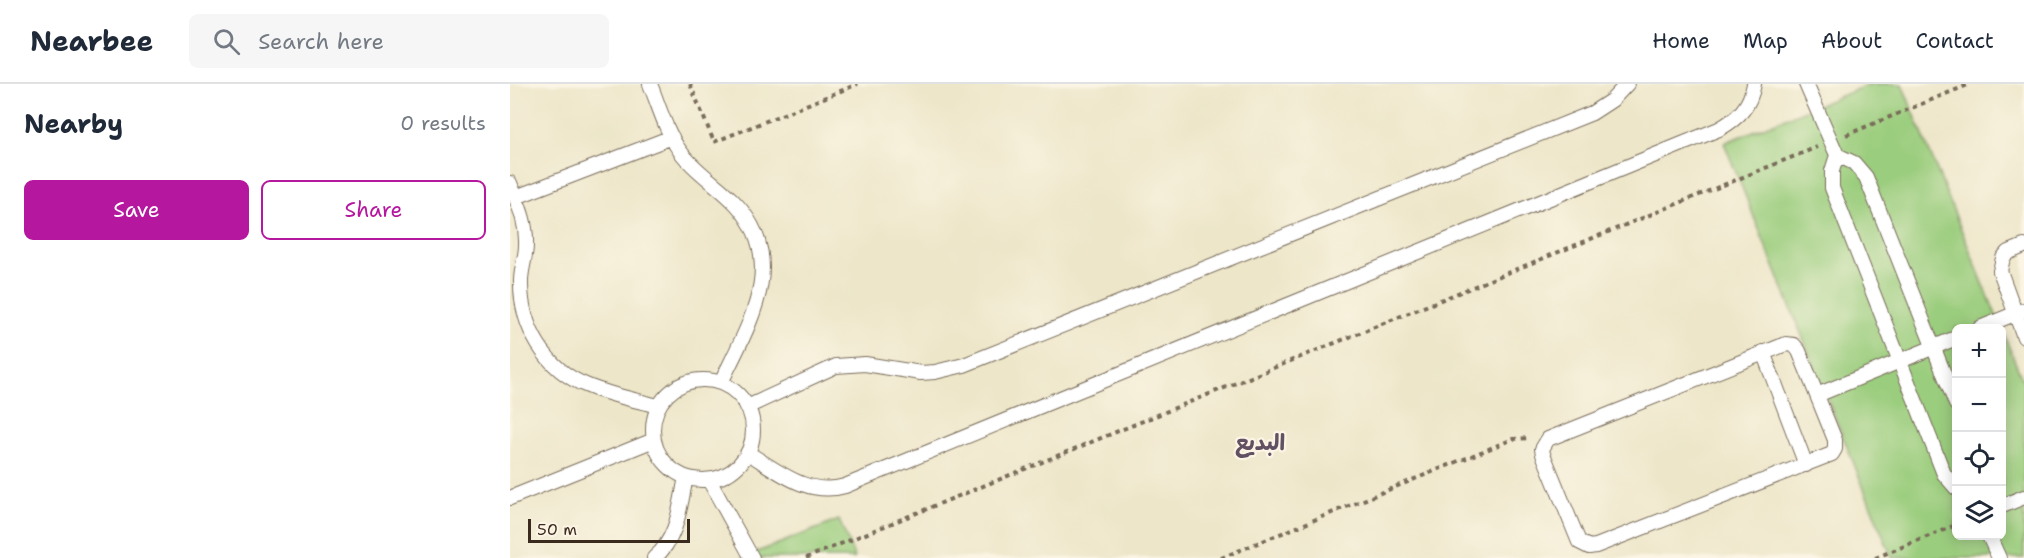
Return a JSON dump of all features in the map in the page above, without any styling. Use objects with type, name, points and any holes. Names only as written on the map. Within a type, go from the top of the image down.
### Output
[{"type":"lane","points":[[650,84],[672,137],[686,159],[737,205],[747,218],[760,248],[763,271],[760,295],[721,383]]},
{"type":"lane","points":[[747,406],[836,366],[866,364],[921,373],[964,365],[1592,113],[1612,100],[1628,84]]},
{"type":"lane","points":[[748,453],[803,485],[824,490],[845,486],[1719,129],[1740,116],[1747,105],[1754,84]]},
{"type":"lane","points":[[1806,84],[1837,155],[1832,171],[1832,188],[1944,474],[1954,486]]},
{"type":"lane","points":[[516,197],[672,137]]},
{"type":"lane","points":[[1837,155],[1854,163],[1866,177],[1952,394]]},
{"type":"lane","points":[[510,183],[525,221],[521,297],[525,316],[542,351],[562,371],[587,386],[658,406]]},
{"type":"lane","points":[[2024,246],[2007,253],[2000,264],[2000,271],[2019,312],[2024,338]]},
{"type":"lane","points":[[1990,324],[2019,312]]},
{"type":"lane","points":[[1817,395],[1952,340]]},
{"type":"lane","points":[[1786,344],[1794,345],[1799,351],[1817,395],[1836,445],[1835,450],[1828,456],[1596,546],[1583,545],[1576,537],[1543,454],[1544,443],[1553,436],[1786,344]]},
{"type":"lane","points":[[1763,352],[1806,465]]},
{"type":"lane","points":[[696,380],[721,383],[740,396],[747,406],[752,418],[753,430],[748,453],[732,471],[721,477],[697,480],[686,477],[665,463],[658,452],[654,440],[654,418],[658,406],[674,388],[696,380]]},
{"type":"lane","points":[[510,498],[654,440]]},
{"type":"lane","points":[[654,558],[661,553],[675,526],[686,477]]},
{"type":"lane","points":[[709,480],[752,558]]},
{"type":"lane","points":[[2006,504],[2024,497]]},
{"type":"lane","points":[[1991,540],[1999,558]]},
{"type":"path","points":[[690,84],[714,142],[858,84]]},
{"type":"path","points":[[806,558],[1970,84]]},
{"type":"path","points":[[1221,558],[1513,439],[1532,438],[1544,443]]},
{"type":"path","points":[[1875,558],[1952,527]]},
{"type":"green space","points":[[1870,84],[1902,84],[1999,324],[1952,324],[1952,540],[2006,540],[2006,340],[2024,384],[2024,558],[1892,558],[1724,143]]},
{"type":"green space","points":[[839,520],[855,558],[742,558]]},
{"type":"district","name":"البديع","points":[[1260,442]]}]
